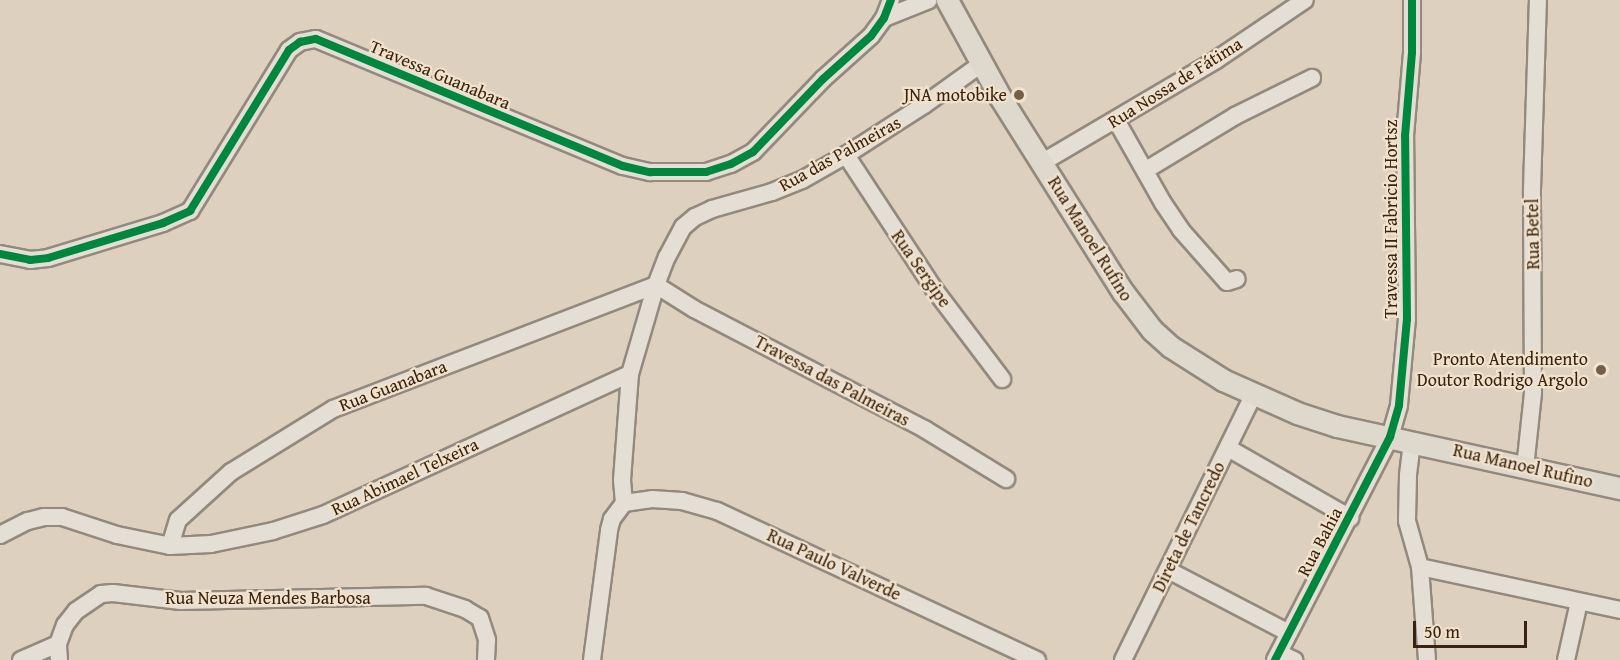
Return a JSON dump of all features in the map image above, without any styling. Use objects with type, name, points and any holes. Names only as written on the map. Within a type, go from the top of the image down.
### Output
[{"type":"main road","name":"Rua Manoel Rufino","points":[[947,0],[981,64],[1123,292],[1152,330],[1195,364],[1254,394],[1298,413],[1337,426],[1620,488]]},
{"type":"street","name":"Travessa Guanabara","points":[[0,254],[30,260],[48,258],[163,223],[190,211],[285,56],[300,42],[316,39],[614,163],[650,172],[678,173],[706,171],[731,164],[753,152],[823,78],[871,36],[884,18],[891,0]]},
{"type":"street","name":"Travessa Guanabara","points":[[884,18],[929,0]]},
{"type":"street","name":"Rua Nossa de Fátima","points":[[1043,162],[1216,60],[1305,0]]},
{"type":"street","name":"Travessa II Fabricio Hortsz","points":[[1390,437],[1403,378],[1406,347],[1405,136],[1412,52],[1412,0]]},
{"type":"street","name":"Rua Betel","points":[[1525,468],[1533,393],[1532,189],[1538,0]]},
{"type":"street","name":"Rua das Palmeiras","points":[[624,503],[622,480],[630,374],[657,285],[675,239],[683,227],[695,217],[772,192],[846,155],[924,105],[981,64]]},
{"type":"street","points":[[1146,170],[1234,116],[1312,78]]},
{"type":"street","points":[[1116,120],[1146,170],[1162,203],[1181,230],[1227,282],[1237,279]]},
{"type":"street","name":"Rua Sergipe","points":[[846,155],[921,271],[1002,379]]},
{"type":"street","name":"Travessa das Palmeiras","points":[[657,285],[694,309],[926,430],[1006,479]]},
{"type":"street","name":"Rua Guanabara","points":[[170,546],[178,520],[231,472],[333,409],[657,285]]},
{"type":"street","name":"Rua Abimael Telxeira","points":[[0,534],[44,517],[62,518],[117,535],[170,546],[211,544],[234,539],[323,515],[630,374]]},
{"type":"street","name":"Direta de Tancredo","points":[[1123,660],[1254,394]]},
{"type":"street","name":"Rua Bahia","points":[[1283,658],[1289,633],[1390,437]]},
{"type":"street","points":[[1412,442],[1408,476],[1407,521],[1420,567],[1427,660]]},
{"type":"street","points":[[1228,448],[1350,518]]},
{"type":"street","name":"Rua Paulo Valverde","points":[[624,503],[652,499],[682,501],[717,512],[1037,660]]},
{"type":"street","points":[[592,660],[609,530],[612,519],[624,503]]},
{"type":"street","points":[[1420,567],[1620,610]]},
{"type":"street","points":[[1168,570],[1289,633]]},
{"type":"street","name":"Rua Neuza Mendes Barbosa","points":[[58,652],[65,625],[91,599],[107,593],[181,601],[426,596],[465,609],[480,618],[487,640],[486,660]]},
{"type":"street","points":[[1566,660],[1579,602]]},
{"type":"street","points":[[21,660],[58,652]]},
{"type":"cycle path","points":[[0,254],[30,260],[48,258],[163,223],[190,211],[289,50],[300,42],[316,39],[623,166],[650,172],[706,172],[731,164],[753,152],[823,79],[871,36],[884,18],[891,0]]},
{"type":"cycle path","points":[[1275,660],[1390,437],[1399,405],[1407,319],[1405,136],[1412,52],[1412,0]]},
{"type":"place","name":"JNA motobike","points":[[1019,95]]},
{"type":"place","name":"Pronto Atendimento Doutor Rodrigo Argolo","points":[[1601,370]]}]
